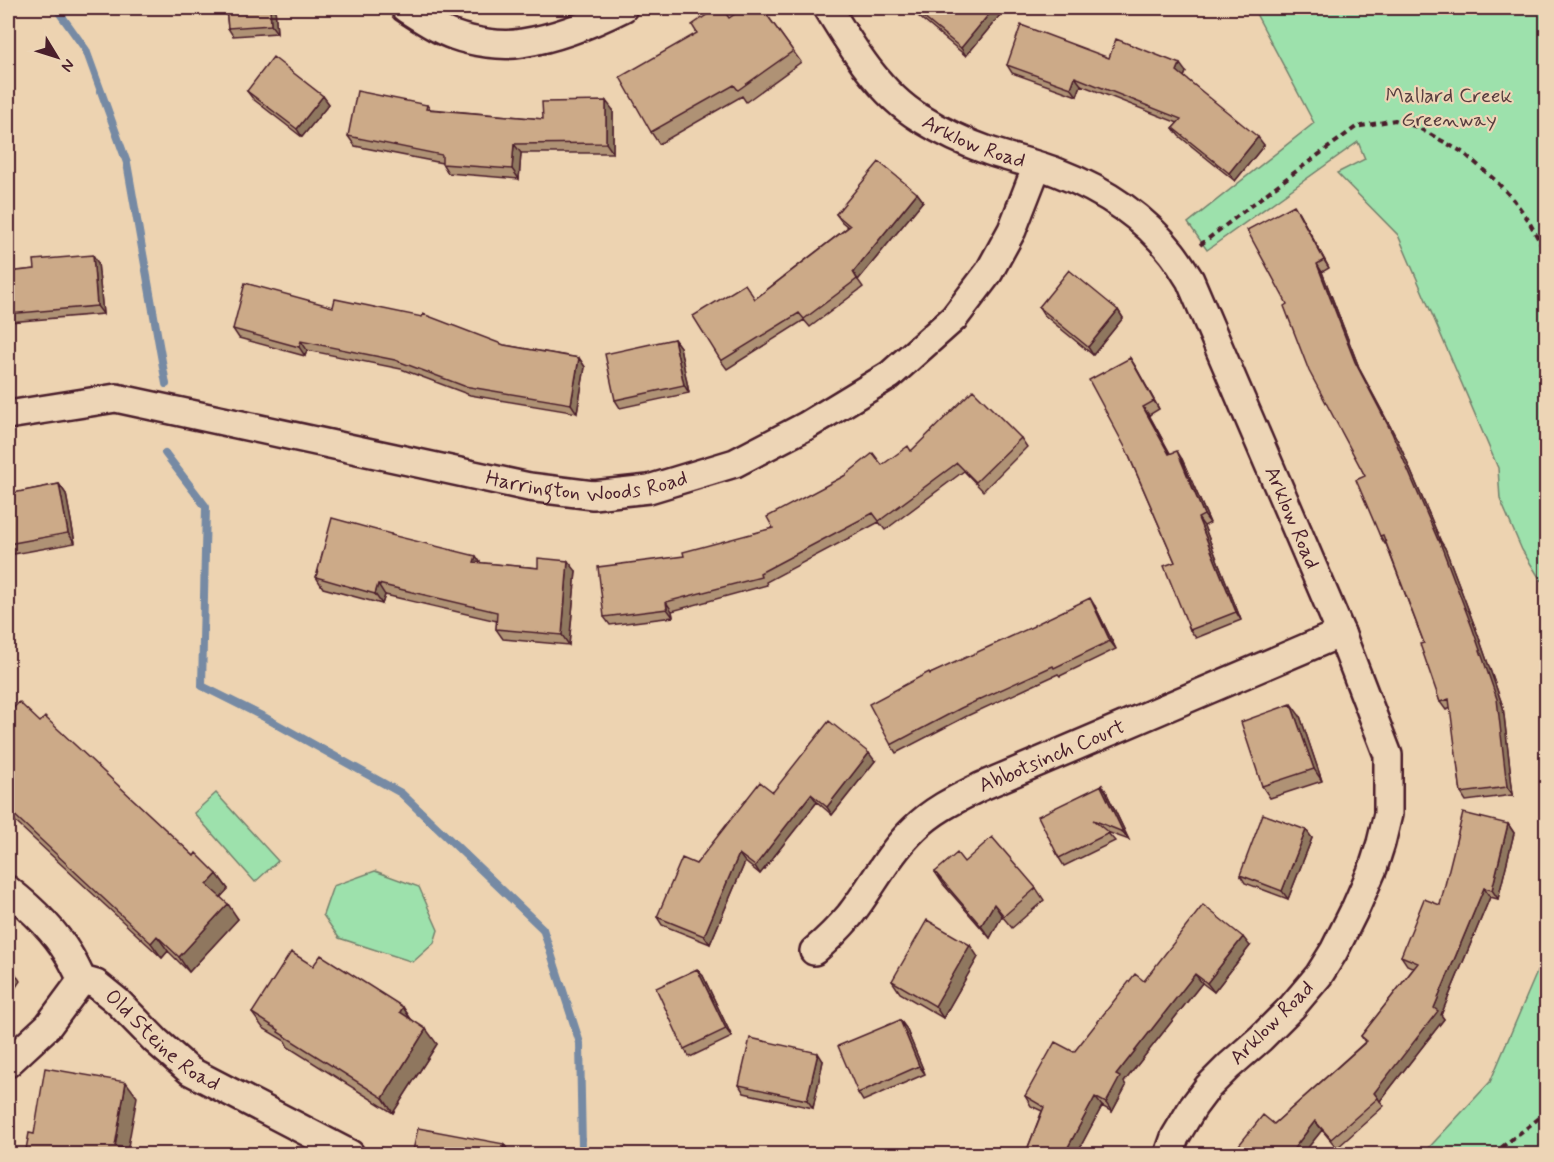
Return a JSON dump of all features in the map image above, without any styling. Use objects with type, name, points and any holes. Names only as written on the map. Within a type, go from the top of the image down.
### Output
[{"type":"street","points":[[405,8],[452,35],[483,43],[521,44],[561,33],[623,8]]},
{"type":"street","name":"Arklow Road","points":[[828,8],[853,50],[894,99],[918,118],[950,135],[988,150],[1058,172],[1091,187],[1125,207],[1172,253],[1190,280],[1341,633],[1388,755],[1388,814],[1378,852],[1356,908],[1334,951],[1319,975],[1284,1015],[1208,1087],[1175,1137],[1169,1155]]},
{"type":"street","name":"Harrington Woods Road","points":[[8,415],[116,398],[529,487],[593,495],[649,489],[735,463],[806,426],[890,375],[954,318],[989,272],[1012,230],[1037,166]]},
{"type":"street","name":"Abbotsinch Court","points":[[814,951],[850,914],[896,849],[914,828],[937,809],[980,787],[1341,633]]},
{"type":"street","name":"Old Steine Road","points":[[8,890],[51,931],[69,955],[82,980],[96,984],[117,1001],[156,1041],[190,1071],[350,1155]]},
{"type":"street","points":[[8,1063],[48,1026],[82,980]]},
{"type":"path","points":[[1196,248],[1356,127],[1395,120],[1417,127],[1464,153],[1495,180],[1527,218],[1540,242],[1546,260]]},
{"type":"path","points":[[1493,1155],[1546,1110]]},
{"type":"green space","name":"Mallard Creek Greenway","points":[[1253,8],[1546,8],[1546,590],[1544,583],[1522,550],[1500,499],[1498,468],[1398,235],[1337,173],[1365,159],[1358,142],[1207,250],[1188,223],[1314,123]]},
{"type":"green space","points":[[216,793],[278,861],[255,882],[194,813]]},
{"type":"green space","points":[[375,871],[419,887],[438,930],[434,943],[413,962],[339,938],[323,915],[333,886]]},
{"type":"green space","points":[[1546,951],[1546,1154],[1423,1154],[1490,1082]]},
{"type":"building","points":[[226,8],[270,8],[271,25],[228,28]]},
{"type":"building","points":[[717,8],[722,8],[729,18],[744,8],[762,8],[793,51],[738,90],[734,85],[651,132],[620,77],[697,33],[692,25]]},
{"type":"building","points":[[912,8],[994,8],[961,48]]},
{"type":"building","points":[[1021,25],[1109,58],[1116,39],[1180,64],[1177,71],[1258,137],[1229,173],[1173,128],[1181,119],[1075,77],[1071,88],[1007,65]]},
{"type":"building","points":[[273,57],[323,96],[297,129],[247,91]]},
{"type":"building","points":[[357,91],[427,105],[426,109],[543,119],[542,102],[606,101],[606,143],[514,144],[512,169],[442,164],[442,155],[348,136]]},
{"type":"building","points":[[879,162],[917,193],[853,272],[857,279],[804,319],[799,313],[721,361],[693,316],[745,284],[755,299],[850,226],[836,214]]},
{"type":"building","points":[[1294,205],[1324,260],[1317,264],[1355,362],[1392,433],[1439,540],[1472,627],[1497,699],[1507,787],[1461,793],[1449,699],[1440,702],[1420,644],[1424,643],[1383,535],[1380,536],[1356,480],[1365,476],[1309,371],[1284,306],[1287,304],[1247,230]]},
{"type":"building","points":[[93,255],[97,306],[8,314],[8,272],[35,269],[34,260]]},
{"type":"building","points":[[1069,270],[1118,310],[1088,347],[1039,307]]},
{"type":"building","points":[[245,283],[333,307],[335,299],[422,317],[423,314],[504,345],[579,358],[571,404],[464,386],[395,360],[301,341],[299,347],[233,329]]},
{"type":"building","points":[[674,339],[684,385],[615,400],[605,354]]},
{"type":"building","points":[[1130,358],[1154,401],[1143,407],[1169,454],[1177,451],[1204,515],[1198,518],[1236,612],[1190,630],[1164,566],[1175,562],[1126,449],[1089,380]]},
{"type":"building","points":[[973,390],[1021,438],[976,482],[957,463],[879,521],[873,513],[760,573],[761,577],[666,602],[667,609],[604,617],[598,567],[684,556],[683,552],[773,528],[767,517],[844,476],[873,453],[882,465],[908,446],[911,451]]},
{"type":"building","points":[[59,484],[68,533],[8,544],[8,494]]},
{"type":"building","points":[[332,518],[476,556],[474,562],[538,568],[538,558],[568,561],[562,635],[496,629],[497,612],[378,584],[375,594],[316,577]]},
{"type":"building","points":[[1090,598],[1110,641],[961,708],[891,745],[869,704],[929,672],[930,674]]},
{"type":"building","points":[[19,702],[40,722],[45,717],[194,856],[196,853],[217,874],[207,885],[228,904],[179,957],[157,936],[151,943],[8,809],[8,714]]},
{"type":"building","points":[[1291,704],[1314,769],[1262,786],[1241,722]]},
{"type":"building","points":[[829,721],[869,753],[827,807],[811,794],[755,866],[739,854],[704,936],[657,917],[682,858],[696,864],[760,782],[773,792]]},
{"type":"building","points":[[1102,785],[1123,832],[1093,820],[1109,833],[1059,858],[1038,816]]},
{"type":"building","points":[[1463,813],[1508,824],[1492,890],[1484,888],[1434,1008],[1438,1011],[1374,1093],[1378,1098],[1331,1139],[1315,1121],[1289,1155],[1231,1155],[1263,1115],[1274,1124],[1367,1041],[1361,1036],[1418,963],[1401,956],[1424,899],[1440,905]]},
{"type":"building","points":[[1263,814],[1306,830],[1282,891],[1240,875]]},
{"type":"building","points":[[992,837],[1036,888],[1004,916],[994,904],[981,926],[935,872],[957,853],[964,862]]},
{"type":"building","points":[[1203,905],[1243,937],[1207,983],[1195,974],[1116,1075],[1120,1077],[1106,1103],[1095,1097],[1067,1149],[1081,1155],[1025,1155],[1044,1107],[1025,1096],[1055,1042],[1074,1052],[1135,974],[1144,981]]},
{"type":"building","points":[[927,920],[970,945],[935,1006],[892,981]]},
{"type":"building","points":[[291,952],[313,966],[321,955],[403,1007],[400,1012],[426,1029],[383,1098],[252,1013]]},
{"type":"building","points":[[697,969],[726,1029],[684,1049],[656,988]]},
{"type":"building","points":[[900,1020],[919,1066],[858,1093],[838,1046]]},
{"type":"building","points":[[750,1038],[818,1053],[807,1100],[739,1085]]},
{"type":"building","points":[[45,1068],[126,1082],[115,1146],[124,1148],[123,1155],[25,1155],[29,1133],[34,1134]]},
{"type":"building","points":[[418,1128],[504,1144],[502,1155],[412,1155]]},
{"type":"waterway","points":[[56,8],[86,50],[127,163],[166,384]]},
{"type":"waterway","points":[[165,453],[206,507],[202,686],[264,717],[401,793],[543,929],[580,1043],[582,1149],[580,1154]]}]
